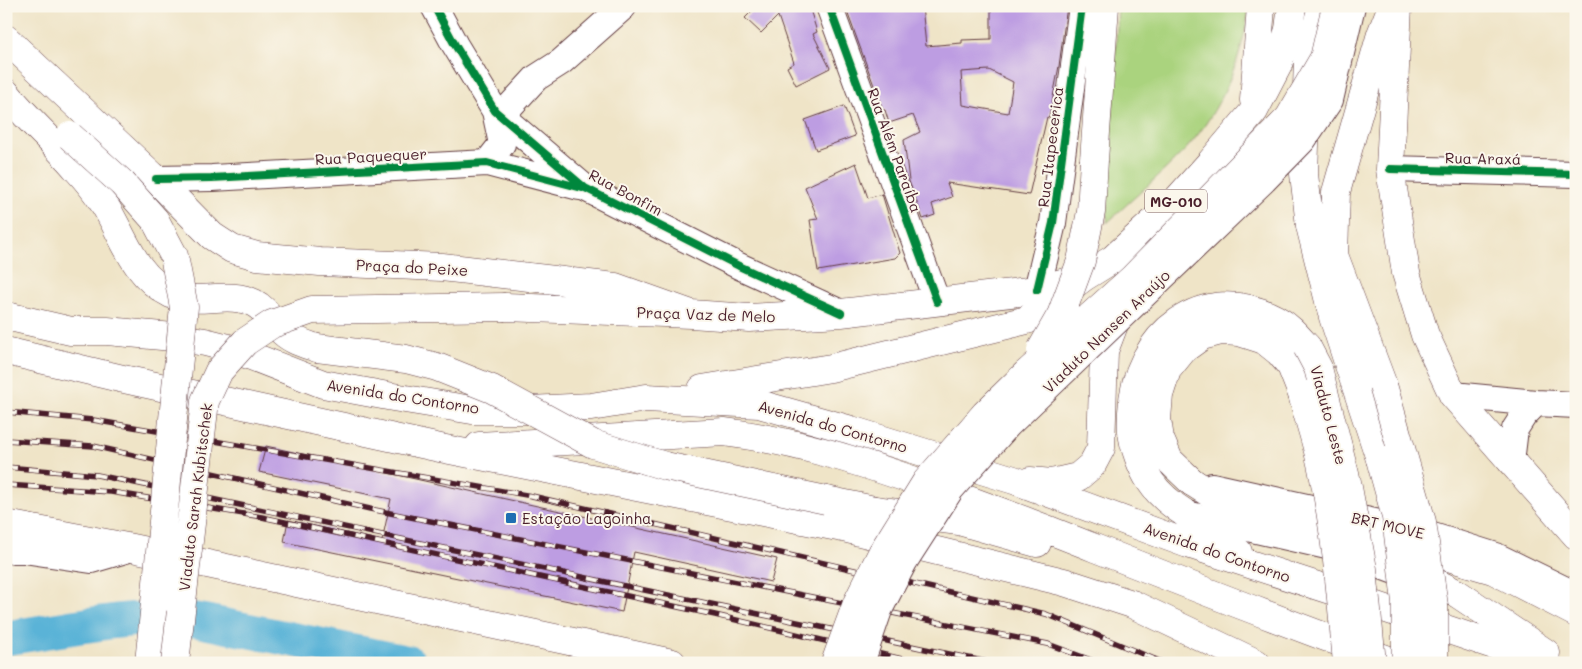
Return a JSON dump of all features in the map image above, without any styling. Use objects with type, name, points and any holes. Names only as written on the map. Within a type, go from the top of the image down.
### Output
[{"type":"main road","points":[[1254,111],[1261,6]]},
{"type":"main road","name":"MG-010","points":[[1084,277],[1113,259],[1174,202],[1254,111],[1278,65],[1289,29],[1292,6]]},
{"type":"main road","name":"Viaduto Leste","points":[[1322,6],[1308,59],[1304,174],[1310,226],[1332,317],[1380,459],[1396,517],[1406,602],[1406,663]]},
{"type":"main road","points":[[835,663],[857,603],[882,553],[926,482],[985,414],[1026,374],[1132,279],[1289,118],[1324,58],[1336,6]]},
{"type":"main road","points":[[1392,6],[1381,34],[1336,192],[1334,255],[1383,385],[1422,522],[1434,606],[1434,663]]},
{"type":"main road","points":[[1398,6],[1390,170],[1406,273],[1425,335],[1453,395],[1576,535]]},
{"type":"main road","points":[[1026,374],[1061,315],[1081,261],[1091,212],[1104,18]]},
{"type":"main road","name":"Praça do Peixe","points":[[6,39],[156,179],[212,236],[232,249],[257,256],[320,262],[442,267],[615,287],[691,314]]},
{"type":"main road","points":[[1014,480],[1052,483],[1078,477],[1092,465],[1101,448],[1104,351],[1116,319],[1194,237],[1265,154],[1283,125],[1308,59]]},
{"type":"main road","name":"Viaduto Sarah Kubitschek","points":[[6,78],[122,183],[155,220],[174,256],[184,307],[149,663]]},
{"type":"main road","points":[[6,93],[21,112],[76,168],[104,204],[134,260],[145,276],[158,287],[174,295],[199,300],[244,299],[256,303],[283,332],[298,342],[317,348],[406,359],[437,367],[492,389],[593,444],[665,466],[874,510],[959,521],[1012,535],[1105,564],[1341,652]]},
{"type":"main road","name":"Praça Vaz de Melo","points":[[505,307],[749,318],[841,313],[1037,290],[1084,277]]},
{"type":"main road","points":[[646,398],[831,368],[1027,320],[1084,277]]},
{"type":"main road","name":"Viaduto Leste","points":[[1186,514],[1168,501],[1150,480],[1139,458],[1132,432],[1133,400],[1142,365],[1166,332],[1186,316],[1205,309],[1226,306],[1253,310],[1277,320],[1293,331],[1307,347],[1318,368],[1347,482],[1364,568],[1372,663]]},
{"type":"main road","name":"Viaduto Sarah Kubitschek","points":[[175,663],[205,401],[220,371],[245,342],[272,324],[312,310],[505,307]]},
{"type":"main road","name":"Avenida do Contorno","points":[[6,316],[71,331],[173,337],[205,342],[233,349],[324,384],[472,410],[591,407],[646,398],[758,404],[851,430],[1014,480],[1188,544],[1547,663]]},
{"type":"main road","name":"Viaduto Leste","points":[[1337,533],[1285,520],[1222,501],[1192,482],[1169,460],[1160,439],[1157,419],[1159,396],[1167,370],[1184,349],[1202,336],[1221,330],[1239,332],[1264,340],[1279,352],[1291,366],[1302,394],[1322,466],[1329,500],[1340,574],[1341,652]]},
{"type":"main road","name":"Avenida do Contorno","points":[[6,351],[119,378],[440,448],[843,528],[1064,582],[1132,604],[1256,663]]},
{"type":"main road","name":"Avenida do Contorno","points":[[440,448],[724,432],[787,442],[876,468],[998,510],[1341,652],[1397,663]]},
{"type":"main road","points":[[1534,488],[1576,520]]},
{"type":"main road","points":[[874,510],[1064,570],[1132,604]]},
{"type":"main road","points":[[155,603],[192,512]]},
{"type":"main road","points":[[1186,514],[1257,567]]},
{"type":"main road","points":[[6,524],[132,548],[672,663]]},
{"type":"main road","points":[[1337,533],[1458,594],[1560,663]]},
{"type":"main road","points":[[1337,533],[1428,552],[1493,570],[1576,613]]},
{"type":"street","name":"Rua Bonfim","points":[[434,6],[455,45],[498,113],[585,188],[739,266],[841,313]]},
{"type":"street","name":"Rua Além Paraíba","points":[[829,6],[937,302]]},
{"type":"street","name":"Rua Itapecerica","points":[[1037,290],[1053,223],[1082,6]]},
{"type":"street","name":"Viaduto Nansen Araújo","points":[[861,663],[879,610],[900,570],[951,489],[1008,425],[1264,180],[1303,140],[1330,100],[1352,6]]},
{"type":"street","points":[[487,163],[502,144],[498,113],[536,78],[561,62],[623,7]]},
{"type":"street","name":"Rua Paquequer","points":[[156,179],[212,178],[487,163],[585,188]]},
{"type":"street","name":"Rua Araxá","points":[[1390,170],[1576,174]]},
{"type":"street","points":[[1453,395],[1536,404],[1576,405]]},
{"type":"street","points":[[1511,462],[1515,429],[1524,415],[1536,404]]},
{"type":"street","name":"BRT MOVE","points":[[1192,482],[1420,532],[1496,556],[1576,595]]},
{"type":"street","name":"Viaduto Leste","points":[[1186,514],[1327,546],[1458,594]]},
{"type":"street","points":[[6,551],[17,548],[91,560],[132,548]]},
{"type":"green space","points":[[1118,6],[1249,6],[1242,44],[1236,63],[1220,101],[1209,118],[1186,149],[1107,223]]},
{"type":"building","points":[[757,6],[809,6],[817,32],[813,34],[830,68],[796,85],[787,67],[794,63],[778,16],[761,33],[745,18]]},
{"type":"building","points":[[845,6],[922,6],[926,46],[962,43],[962,40],[991,39],[991,7],[1067,6],[1059,66],[1049,118],[1047,117],[1029,195],[947,183],[952,197],[932,204],[935,215],[923,219],[909,181],[904,140],[920,132],[913,115],[889,123],[885,110],[883,110]],"holes":[[[989,70],[1013,82],[1008,113],[963,105],[961,72]]]},
{"type":"building","points":[[844,106],[855,136],[816,150],[805,120]]},
{"type":"building","points":[[856,163],[868,198],[882,194],[900,253],[895,258],[818,271],[810,220],[818,219],[805,187]]},
{"type":"building","points":[[266,446],[777,559],[771,582],[634,552],[622,612],[284,542],[288,520],[382,541],[391,499],[259,472]]},
{"type":"waterway","points":[[6,638],[125,620],[173,618],[196,620],[409,663]]},
{"type":"railway","points":[[6,412],[93,420],[532,496],[1046,614],[1164,663]]},
{"type":"railway","points":[[6,440],[93,446],[370,509],[1048,644],[1099,663]]},
{"type":"railway","points":[[6,467],[97,475],[992,663]]},
{"type":"railway","points":[[6,485],[111,492],[262,517],[715,615],[919,663]]},
{"type":"cycle path","points":[[434,6],[495,111],[585,188],[739,266],[841,313]]},
{"type":"cycle path","points":[[829,6],[937,302]]},
{"type":"cycle path","points":[[1037,290],[1053,223],[1082,6]]},
{"type":"cycle path","points":[[156,179],[212,178],[487,163],[582,188]]},
{"type":"cycle path","points":[[1390,169],[1576,174]]},
{"type":"place","name":"Estação Lagoinha","points":[[511,518]]}]
